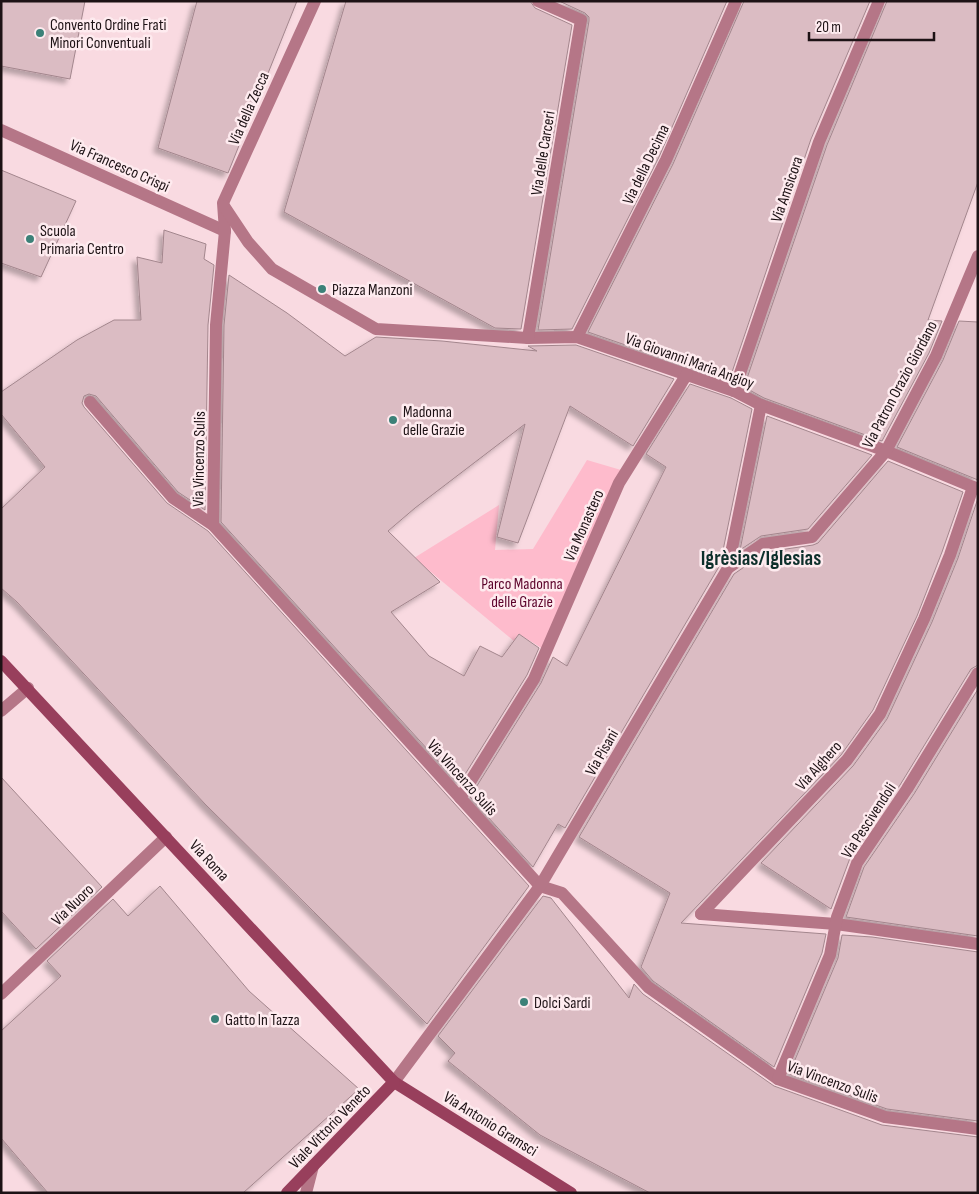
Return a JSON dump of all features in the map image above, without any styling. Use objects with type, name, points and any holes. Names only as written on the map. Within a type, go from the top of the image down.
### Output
[{"type":"main road","name":"Via Roma","points":[[1,661],[394,1082]]},
{"type":"main road","name":"Viale Vittorio Veneto","points":[[287,1193],[394,1082]]},
{"type":"main road","name":"Via Antonio Gramsci","points":[[394,1082],[571,1193]]},
{"type":"street","name":"Via della Zecca","points":[[224,231],[223,203],[315,1]]},
{"type":"street","name":"Via delle Carceri","points":[[528,338],[581,20],[538,1]]},
{"type":"street","name":"Via della Decima","points":[[577,337],[666,160],[736,1]]},
{"type":"street","name":"Via Amsicora","points":[[734,390],[819,142],[879,1]]},
{"type":"street","name":"Via Francesco Crispi","points":[[1,130],[224,231]]},
{"type":"street","name":"Via Giovanni Maria Angioy","points":[[223,203],[248,242],[272,269],[376,329],[528,338],[577,337],[734,390],[761,405],[886,451],[975,488]]},
{"type":"street","name":"Via Vincenzo Sulis","points":[[224,231],[216,326],[213,524],[540,886],[562,893],[648,987],[778,1079],[885,1117],[978,1130]]},
{"type":"street","name":"Via Patron Orazio Giordano","points":[[728,568],[762,544],[812,537],[886,451],[936,356],[978,256]]},
{"type":"street","name":"Via Monastero","points":[[460,798],[534,679],[620,483],[687,374]]},
{"type":"street","points":[[90,402],[173,498],[213,524]]},
{"type":"street","name":"Via Pisani","points":[[394,1082],[540,886],[728,568],[761,405]]},
{"type":"street","name":"Via Alghero","points":[[836,924],[701,914],[847,760],[880,714],[924,619],[975,488]]},
{"type":"street","name":"Via Pescivendoli","points":[[778,1079],[830,954],[837,917],[857,862],[907,789],[978,674]]},
{"type":"street","points":[[1,711],[28,688]]},
{"type":"street","name":"Via Nuoro","points":[[1,994],[166,837]]},
{"type":"street","points":[[836,924],[978,944]]},
{"type":"street","points":[[306,1193],[313,1166]]},
{"type":"green space","name":"Parco Madonna delle Grazie","points":[[587,460],[621,470],[543,649],[519,634],[514,641],[414,558],[499,505],[495,550],[533,549]]},
{"type":"building","name":"Convento Ordine Frati Minori Conventuali","points":[[1,1],[85,1],[70,79],[1,66]]},
{"type":"building","points":[[197,1],[297,1],[228,173],[158,148]]},
{"type":"building","points":[[346,1],[530,1],[535,8],[572,25],[521,329],[495,328],[284,212]]},
{"type":"building","points":[[559,1],[727,1],[659,157],[572,329],[538,330],[589,21],[589,17],[585,13]]},
{"type":"building","points":[[744,1],[870,1],[811,139],[729,381],[588,332],[673,164]]},
{"type":"building","points":[[887,1],[978,1],[978,182],[928,320],[942,321],[929,353],[882,441],[764,398],[744,387],[827,145]]},
{"type":"building","name":"Scuola Primaria Centro","points":[[1,170],[76,201],[41,277],[1,263]]},
{"type":"building","points":[[164,230],[206,244],[204,259],[214,265],[208,325],[205,510],[178,492],[96,396],[89,394],[84,396],[82,403],[84,407],[167,503],[208,531],[529,886],[427,1024],[205,804],[17,602],[1,588],[1,509],[45,467],[1,414],[1,392],[77,340],[114,320],[141,320],[137,257],[162,263]]},
{"type":"building","points":[[229,275],[287,313],[345,356],[376,337],[442,341],[537,351],[528,346],[576,345],[674,379],[633,446],[570,406],[518,543],[497,537],[525,424],[415,508],[388,531],[440,582],[391,612],[429,656],[464,676],[480,646],[502,657],[519,634],[539,648],[527,675],[459,784],[221,522],[224,325]]},
{"type":"building","points":[[959,321],[978,322],[978,480],[897,447],[943,360]]},
{"type":"building","points":[[690,384],[731,398],[752,409],[720,565],[565,828],[558,824],[533,867],[470,797],[541,683],[553,657],[567,666],[666,467],[646,454]]},
{"type":"building","points":[[767,416],[872,455],[808,529],[761,536],[740,550]]},
{"type":"building","points":[[888,461],[963,492],[917,616],[873,710],[841,755],[681,923],[826,934],[822,953],[774,1067],[653,981],[641,967],[670,893],[579,837],[734,574],[766,552],[818,543]]},
{"type":"building","points":[[978,498],[978,665],[971,669],[900,785],[850,858],[831,909],[761,863],[853,766],[887,719],[932,622],[958,558]]},
{"type":"building","points":[[978,689],[978,936],[846,917],[864,867],[914,794]]},
{"type":"building","points":[[1,777],[102,887],[36,949],[1,911]]},
{"type":"building","points":[[160,886],[249,991],[359,1089],[243,1193],[48,1193],[1,1138],[1,1031],[61,976],[47,961],[113,899],[128,916]]},
{"type":"building","points":[[543,896],[551,898],[629,998],[634,984],[643,994],[774,1086],[882,1125],[978,1137],[978,1193],[650,1193],[540,1135],[448,1061],[455,1053],[438,1036]]},
{"type":"building","points":[[842,935],[872,937],[978,952],[978,1121],[887,1109],[789,1074],[838,958]]},
{"type":"place","name":"Convento Ordine Frati Minori Conventuali","points":[[40,33]]},
{"type":"place","name":"Scuola Primaria Centro","points":[[30,239]]},
{"type":"place","name":"Piazza Manzoni","points":[[322,289]]},
{"type":"place","name":"Madonna delle Grazie","points":[[393,420]]},
{"type":"place","name":"Dolci Sardi","points":[[524,1002]]},
{"type":"place","name":"Gatto In Tazza","points":[[215,1019]]},
{"type":"district","name":"Igrèsias/Iglesias","points":[[761,558]]}]
